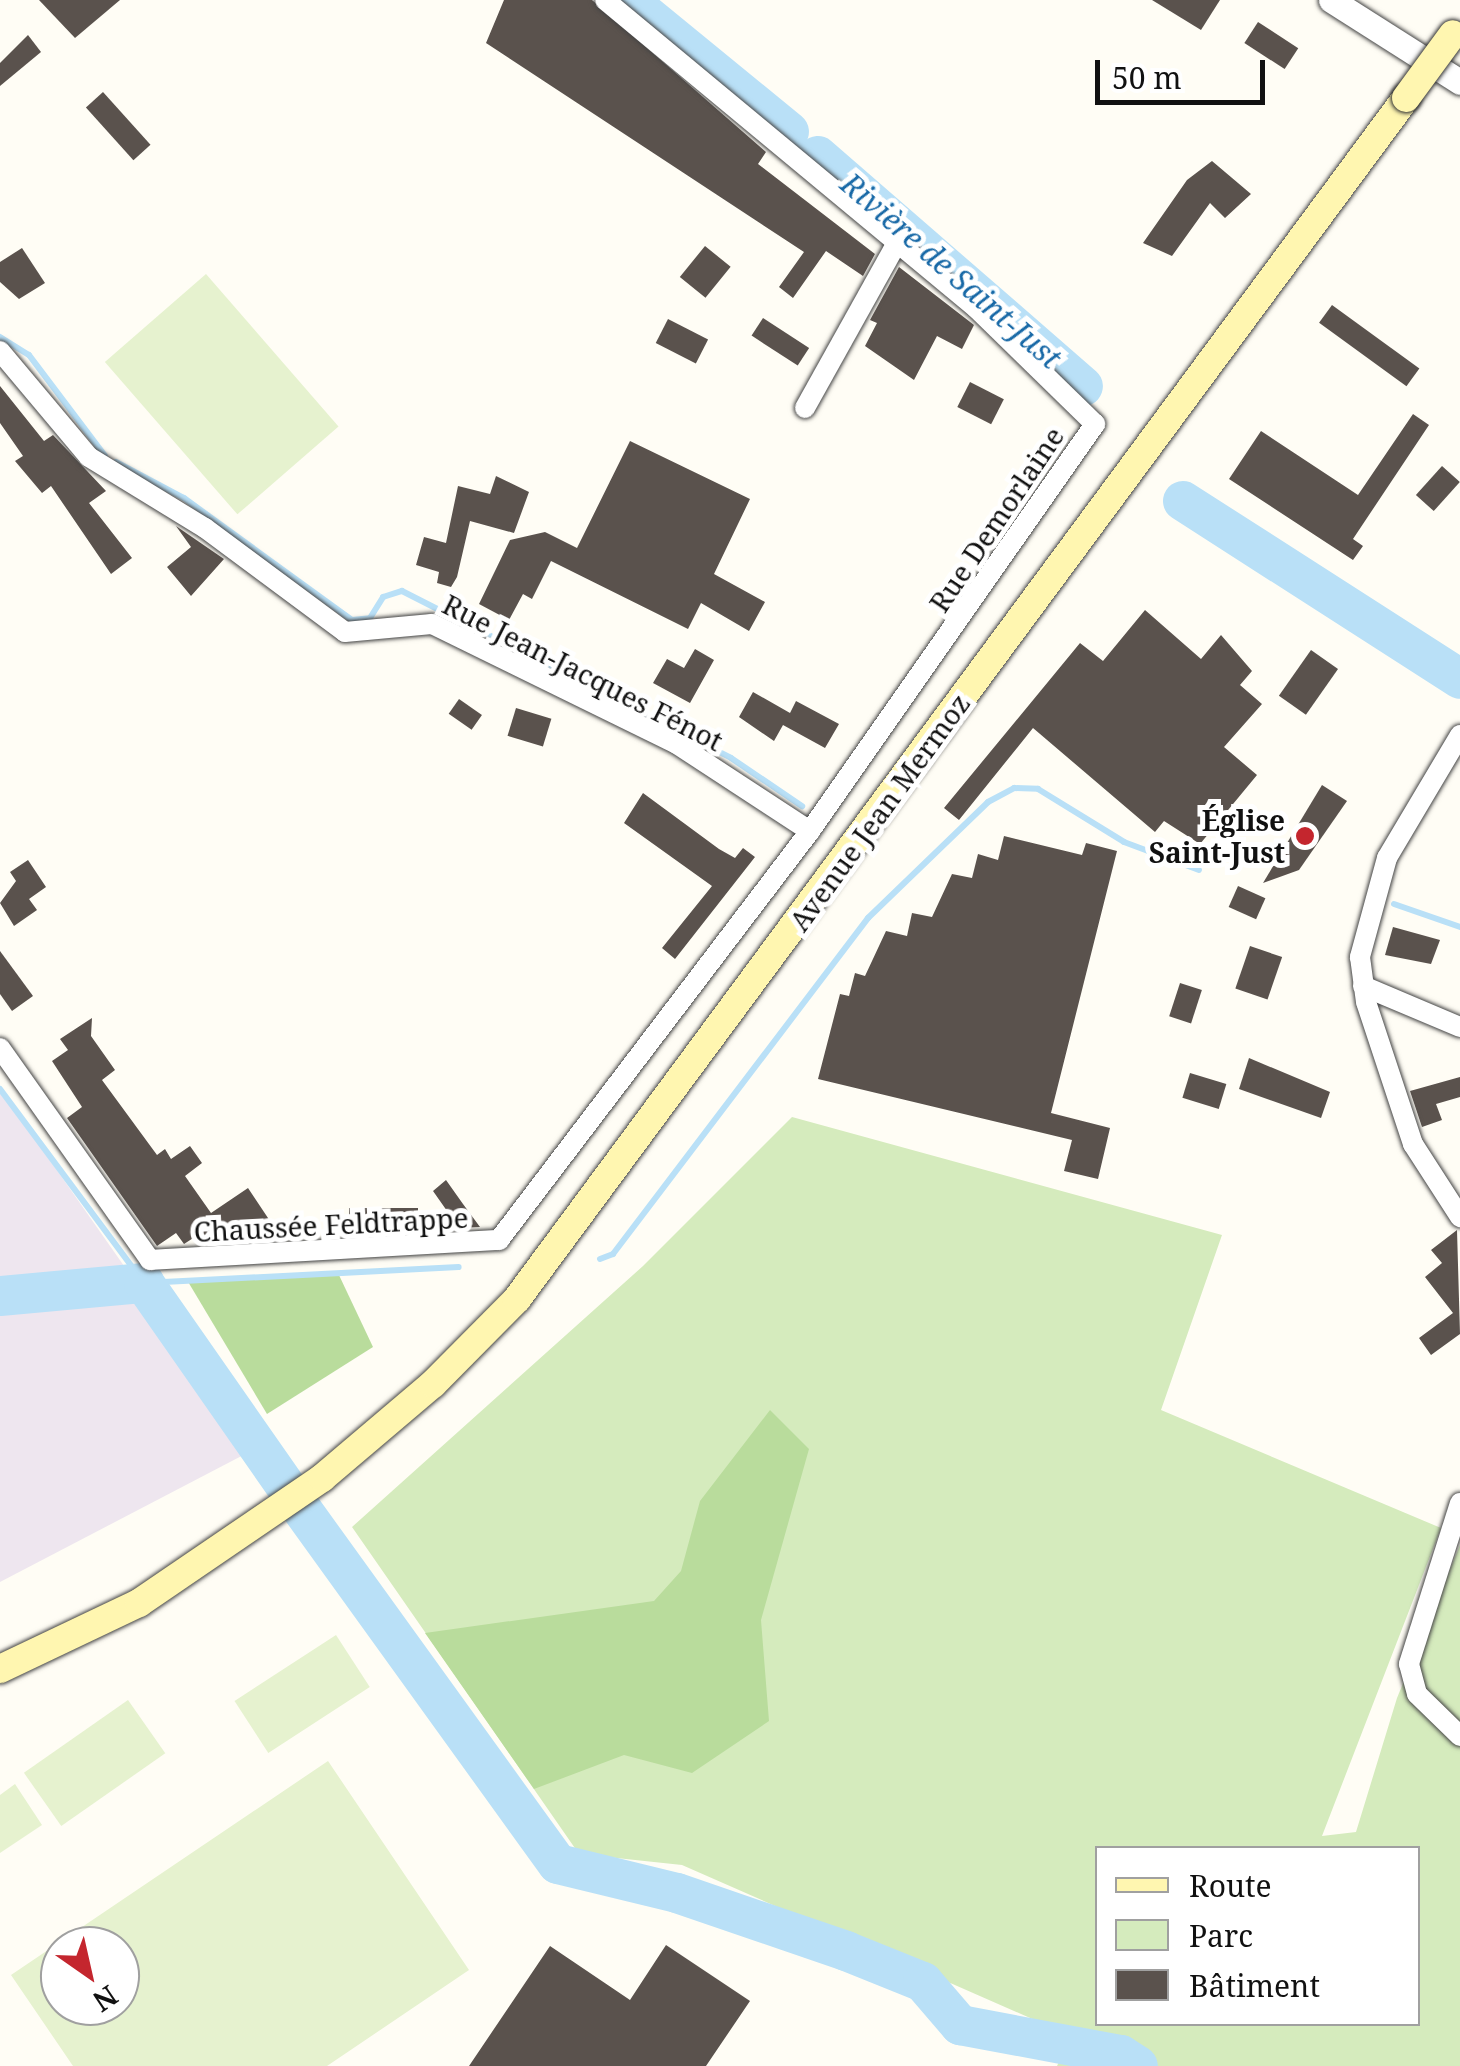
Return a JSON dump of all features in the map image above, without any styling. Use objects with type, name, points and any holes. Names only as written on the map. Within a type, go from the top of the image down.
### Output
[{"type":"main road","name":"Avenue Jean Mermoz","points":[[0,1669],[139,1603],[234,1538],[386,1427],[517,1299],[1456,29]]},
{"type":"main road","name":"Avenue Jean Mermoz","points":[[0,1654],[234,1538]]},
{"type":"street","name":"Rue Demorlaine","points":[[606,0],[896,243],[1095,424],[810,831]]},
{"type":"street","points":[[1331,0],[1460,82]]},
{"type":"street","points":[[805,408],[896,243]]},
{"type":"street","name":"Rue Jean-Jacques Fénot","points":[[0,351],[89,457],[205,528],[345,632],[432,624],[664,737],[810,831]]},
{"type":"street","points":[[1460,735],[1377,881],[1362,936],[1363,986],[1413,1144],[1460,1217]]},
{"type":"street","name":"Chaussée Feldtrappe","points":[[0,1048],[150,1260],[491,1243],[518,1224],[810,831]]},
{"type":"street","points":[[1363,986],[1460,1027]]},
{"type":"street","points":[[1460,1503],[1409,1664],[1417,1694],[1460,1736]]},
{"type":"shaded area","points":[[0,1089],[253,1450],[0,1582]]},
{"type":"green space","points":[[206,274],[339,426],[237,514],[105,362]]},
{"type":"green space","points":[[792,1117],[1222,1235],[1161,1410],[1441,1528],[1322,1836],[1356,1832],[1397,1698],[1460,1545],[1460,2066],[1057,2066],[1071,2036],[682,1865],[579,1854],[352,1527],[643,1266]]},
{"type":"green space","points":[[338,1273],[373,1347],[267,1414],[187,1280]]},
{"type":"green space","points":[[770,1410],[809,1449],[761,1620],[769,1721],[692,1773],[624,1755],[534,1789],[425,1633],[654,1601],[681,1571],[700,1501]]},
{"type":"green space","points":[[336,1635],[370,1687],[268,1753],[235,1701]]},
{"type":"green space","points":[[128,1700],[165,1753],[61,1826],[24,1773]]},
{"type":"green space","points":[[328,1761],[469,1970],[327,2066],[73,2066],[46,2026],[140,2026],[140,1926],[84,1926]]},
{"type":"green space","points":[[15,1784],[42,1825],[0,1853],[0,1795]]},
{"type":"green space","points":[[40,1955],[40,2018],[11,1975]]},
{"type":"building","points":[[39,0],[120,0],[75,38]]},
{"type":"building","points":[[504,0],[592,0],[766,152],[758,164],[875,254],[863,276],[826,251],[793,298],[779,287],[804,252],[486,43]]},
{"type":"building","points":[[1152,0],[1220,0],[1201,30]]},
{"type":"building","points":[[1258,22],[1298,48],[1285,69],[1244,43]]},
{"type":"building","points":[[28,35],[41,52],[0,86],[0,63]]},
{"type":"building","points":[[103,92],[151,145],[133,160],[86,107]]},
{"type":"building","points":[[1212,161],[1251,194],[1225,218],[1210,203],[1172,256],[1143,243],[1187,180]]},
{"type":"building","points":[[705,246],[731,267],[705,298],[680,277]]},
{"type":"building","points":[[22,248],[45,283],[19,299],[0,282],[0,262]]},
{"type":"building","points":[[899,267],[974,325],[962,349],[937,336],[914,380],[865,346],[877,323],[870,320]]},
{"type":"building","points":[[1332,305],[1419,368],[1406,386],[1319,323]]},
{"type":"building","points":[[763,318],[809,348],[798,366],[752,336]]},
{"type":"building","points":[[668,319],[708,339],[696,363],[656,343]]},
{"type":"building","points":[[970,382],[1004,399],[991,424],[957,407]]},
{"type":"building","points":[[0,386],[44,441],[53,435],[106,491],[89,503],[132,558],[111,574],[51,486],[42,493],[15,461],[23,456],[0,423]]},
{"type":"building","points":[[1413,414],[1429,425],[1353,539],[1363,546],[1353,560],[1229,479],[1261,431],[1358,495]]},
{"type":"building","points":[[630,441],[750,499],[714,574],[765,602],[749,631],[701,603],[688,629],[551,561],[532,599],[523,594],[509,620],[479,604],[510,540],[545,532],[577,548]]},
{"type":"building","points":[[1442,466],[1460,482],[1434,511],[1416,495]]},
{"type":"building","points":[[496,476],[529,492],[514,533],[470,521],[457,577],[451,587],[437,583],[439,572],[416,565],[424,537],[446,543],[458,486],[490,494]]},
{"type":"building","points":[[176,526],[224,559],[191,596],[167,567],[191,547]]},
{"type":"building","points":[[1145,610],[1201,659],[1221,635],[1252,671],[1240,685],[1262,704],[1224,747],[1257,775],[1200,844],[1164,821],[1155,832],[1033,728],[959,820],[944,808],[1080,643],[1103,661]]},
{"type":"building","points":[[695,649],[714,660],[690,703],[653,683],[667,659],[684,668]]},
{"type":"building","points":[[1311,650],[1338,669],[1306,715],[1279,696]]},
{"type":"building","points":[[753,692],[790,713],[796,701],[839,724],[825,748],[783,725],[774,741],[739,717]]},
{"type":"building","points":[[459,699],[482,715],[472,730],[449,714]]},
{"type":"building","points":[[516,708],[551,719],[543,747],[508,736]]},
{"type":"building","name":"Église Saint-Just","points":[[1322,785],[1347,801],[1299,870],[1263,883]]},
{"type":"building","points":[[643,793],[719,849],[735,858],[743,848],[755,857],[675,959],[662,948],[712,886],[624,823]]},
{"type":"building","points":[[1004,836],[1082,855],[1086,843],[1117,851],[1051,1113],[1110,1128],[1098,1179],[1064,1171],[1072,1140],[818,1079],[840,994],[849,996],[855,973],[865,976],[886,931],[907,936],[912,913],[932,917],[952,874],[972,878],[978,854],[998,860]]},
{"type":"building","points":[[28,860],[46,887],[29,899],[37,910],[14,926],[0,903],[16,881],[10,872]]},
{"type":"building","points":[[1238,886],[1265,898],[1256,919],[1229,907]]},
{"type":"building","points":[[1393,927],[1440,940],[1431,964],[1385,955]]},
{"type":"building","points":[[1250,946],[1282,957],[1267,1000],[1235,989]]},
{"type":"building","points":[[0,951],[33,996],[12,1011],[0,994]]},
{"type":"building","points":[[1180,983],[1202,990],[1191,1023],[1169,1016]]},
{"type":"building","points":[[92,1018],[91,1036],[115,1070],[102,1080],[157,1155],[165,1149],[171,1159],[190,1146],[202,1163],[185,1176],[211,1213],[248,1188],[282,1239],[203,1243],[201,1233],[184,1244],[176,1233],[157,1246],[67,1118],[82,1107],[52,1061],[68,1050],[60,1039]]},
{"type":"building","points":[[1249,1058],[1330,1092],[1321,1118],[1239,1089]]},
{"type":"building","points":[[1190,1073],[1226,1084],[1219,1109],[1182,1098]]},
{"type":"building","points":[[1460,1077],[1460,1097],[1436,1104],[1442,1120],[1422,1127],[1410,1091]]},
{"type":"building","points":[[446,1180],[480,1227],[459,1228],[433,1191]]},
{"type":"building","points":[[349,1208],[418,1208],[418,1228],[349,1228]]},
{"type":"building","points":[[1457,1230],[1460,1334],[1431,1355],[1419,1338],[1453,1313],[1425,1277],[1442,1263],[1431,1250]]},
{"type":"building","points":[[666,1945],[750,2001],[706,2066],[469,2066],[550,1946],[630,2000]]},
{"type":"waterway","name":"Rivière de Saint-Just","points":[[628,0],[789,132]]},
{"type":"waterway","name":"Rivière de Saint-Just","points":[[818,156],[1083,386]]},
{"type":"waterway","points":[[0,337],[29,355],[105,456]]},
{"type":"waterway","points":[[116,462],[184,498],[352,620],[370,618],[383,597],[402,591],[731,758],[802,806]]},
{"type":"waterway","name":"Rivière de Saint-Just","points":[[1183,501],[1460,679]]},
{"type":"waterway","points":[[600,1259],[613,1254],[868,918],[988,802],[1014,788],[1038,789],[1124,842],[1199,870]]},
{"type":"waterway","points":[[1394,904],[1460,927]]},
{"type":"waterway","points":[[0,1089],[144,1283],[459,1267]]},
{"type":"waterway","points":[[0,1296],[144,1283],[287,1488]]},
{"type":"waterway","points":[[303,1511],[558,1864],[677,1893],[846,1951],[923,1982],[960,2025],[1121,2055],[1138,2066]]},
{"type":"place","name":"Église Saint-Just","points":[[1305,836]]}]
